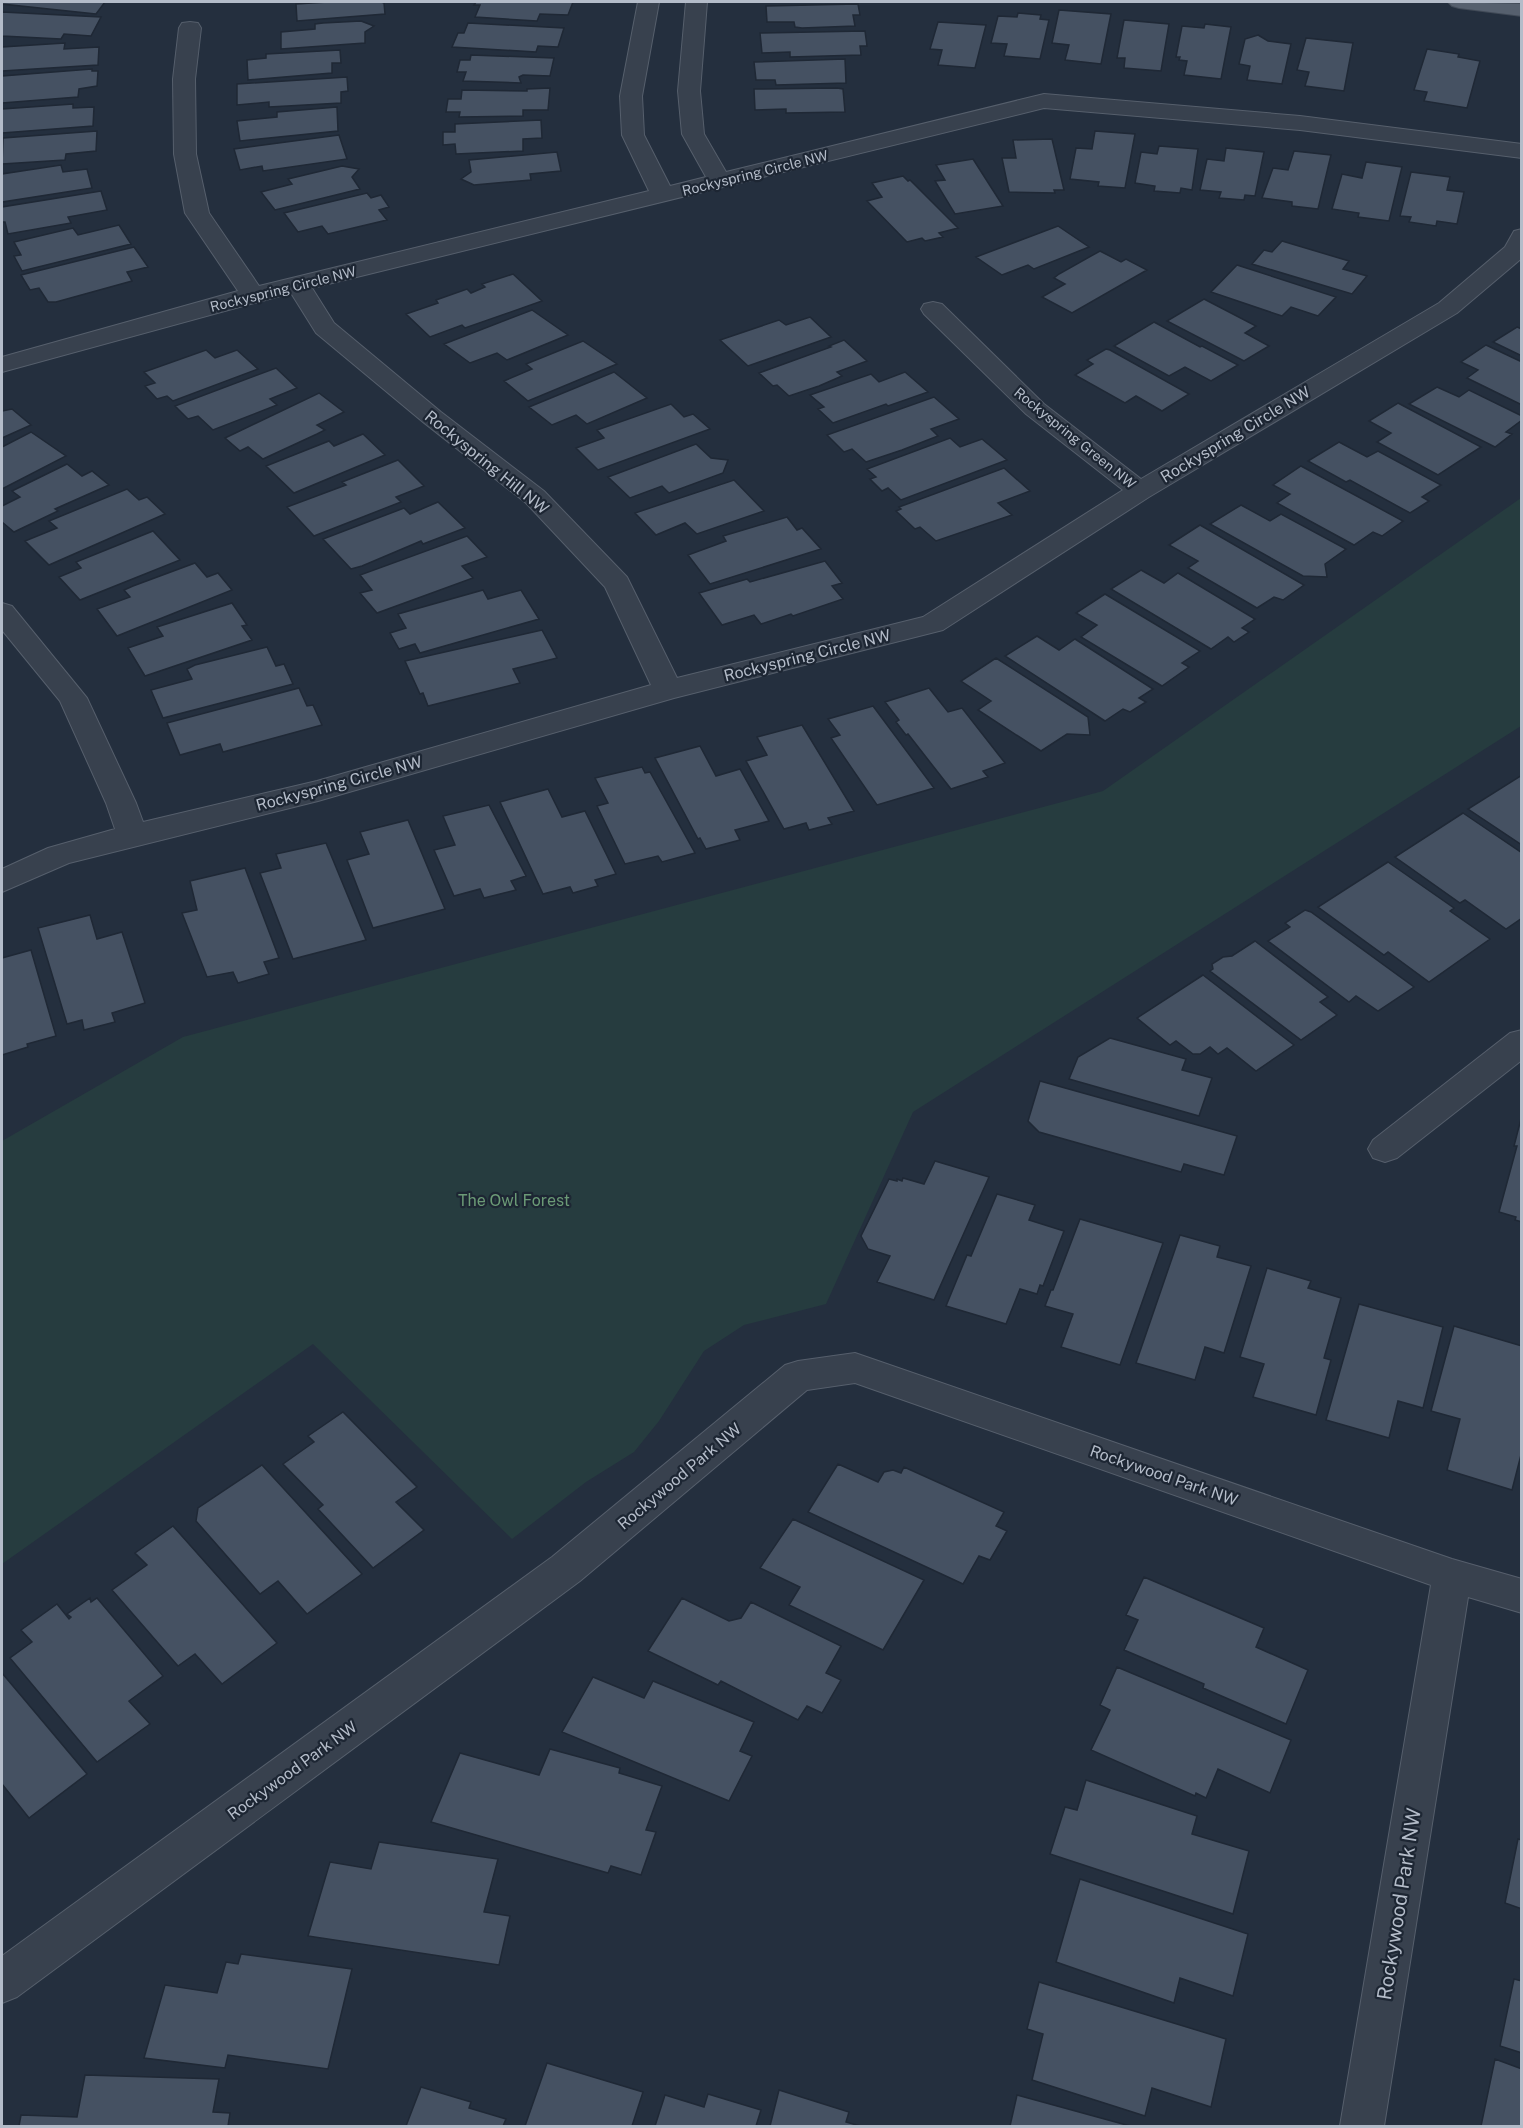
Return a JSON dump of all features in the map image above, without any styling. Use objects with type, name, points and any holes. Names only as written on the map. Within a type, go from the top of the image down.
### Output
[{"type":"main road","points":[[1460,2],[1521,10]]},
{"type":"street","points":[[648,2],[631,96],[633,135],[663,195]]},
{"type":"street","points":[[696,2],[689,91],[693,134],[720,182]]},
{"type":"street","points":[[190,28],[184,79],[185,154],[197,213],[253,296]]},
{"type":"street","name":"Rockyspring Circle NW","points":[[2,365],[253,296],[1044,101],[1300,123],[1521,151]]},
{"type":"street","name":"Rockyspring Circle NW","points":[[2,881],[59,855],[132,835],[318,791],[668,690],[933,624],[1140,491],[1448,308],[1515,251],[1521,236]]},
{"type":"street","name":"Rockyspring Hill NW","points":[[298,285],[325,328],[432,417],[535,497],[617,583],[668,690]]},
{"type":"street","name":"Rockyspring Green NW","points":[[933,309],[1035,409],[1140,491]]},
{"type":"street","points":[[2,612],[73,698],[121,803],[132,835]]},
{"type":"street","points":[[1385,1149],[1521,1042]]},
{"type":"street","name":"Rockywood Park NW","points":[[2,1982],[566,1569],[798,1376],[855,1368],[1452,1576],[1521,1596]]},
{"type":"street","name":"Rockywood Park NW","points":[[1362,2127],[1452,1576]]},
{"type":"green space","name":"The Owl Forest","points":[[1521,498],[1521,726],[913,1112],[826,1304],[744,1325],[704,1351],[659,1421],[634,1452],[586,1482],[512,1539],[313,1344],[2,1564],[2,1141],[183,1037],[1103,791]]},
{"type":"building","points":[[2,2],[105,2],[96,14],[2,4]]},
{"type":"building","points":[[381,2],[384,3],[385,14],[297,21],[296,4]]},
{"type":"building","points":[[476,2],[573,2],[568,15],[540,14],[537,21],[475,17],[480,5],[474,5]]},
{"type":"building","points":[[858,4],[860,15],[853,15],[855,26],[802,28],[795,27],[794,22],[767,22],[766,6]]},
{"type":"building","points":[[1059,10],[1111,14],[1101,64],[1065,60],[1069,45],[1052,43]]},
{"type":"building","points":[[2,12],[101,17],[91,36],[64,34],[61,39],[2,36]]},
{"type":"building","points":[[1018,13],[1041,15],[1040,19],[1049,20],[1040,59],[1004,56],[1007,44],[991,43],[998,16],[1017,17]]},
{"type":"building","points":[[1124,20],[1169,24],[1161,71],[1124,68],[1125,58],[1117,58]]},
{"type":"building","points":[[361,21],[374,26],[365,32],[365,43],[281,49],[281,32],[315,29],[315,24]]},
{"type":"building","points":[[938,22],[986,25],[975,68],[938,65],[942,50],[930,49]]},
{"type":"building","points":[[468,23],[564,28],[558,47],[538,46],[536,52],[452,47],[458,33],[464,33]]},
{"type":"building","points":[[1205,24],[1231,27],[1221,79],[1184,75],[1187,61],[1176,57],[1182,26],[1204,28]]},
{"type":"building","points":[[865,31],[867,46],[860,46],[861,55],[790,57],[790,52],[762,53],[760,33]]},
{"type":"building","points":[[1258,35],[1268,41],[1291,44],[1282,84],[1247,80],[1250,66],[1239,64],[1245,39]]},
{"type":"building","points":[[1306,38],[1353,43],[1344,91],[1305,86],[1309,72],[1297,70]]},
{"type":"building","points":[[65,43],[64,49],[99,47],[98,65],[2,71],[2,47]]},
{"type":"building","points":[[1427,49],[1459,54],[1458,57],[1480,61],[1467,108],[1424,101],[1427,92],[1414,90]]},
{"type":"building","points":[[340,50],[341,63],[332,63],[332,73],[248,80],[247,60],[266,58],[266,54]]},
{"type":"building","points":[[471,55],[554,58],[550,76],[523,75],[519,77],[521,83],[463,81],[466,72],[457,72],[460,60],[470,60]]},
{"type":"building","points":[[845,59],[846,83],[776,85],[775,80],[756,80],[754,62]]},
{"type":"building","points":[[92,69],[92,71],[98,71],[97,86],[79,89],[78,97],[2,103],[2,76]]},
{"type":"building","points":[[347,77],[348,91],[341,92],[341,103],[269,107],[269,102],[237,105],[237,84]]},
{"type":"building","points":[[550,88],[548,110],[523,110],[523,116],[459,117],[460,112],[446,112],[448,99],[461,99],[462,90],[527,91],[527,89]]},
{"type":"building","points":[[754,89],[843,89],[845,112],[786,113],[786,109],[755,110]]},
{"type":"building","points":[[73,104],[73,108],[94,107],[93,126],[2,133],[2,109]]},
{"type":"building","points":[[337,107],[338,131],[240,141],[237,121],[277,117],[277,112]]},
{"type":"building","points":[[541,120],[542,138],[523,139],[523,151],[456,154],[455,144],[443,145],[443,132],[455,132],[455,124]]},
{"type":"building","points":[[97,131],[96,151],[66,154],[65,160],[2,164],[3,138]]},
{"type":"building","points":[[1095,131],[1135,134],[1125,188],[1098,186],[1099,182],[1070,179],[1076,148],[1092,149]]},
{"type":"building","points":[[339,135],[347,159],[263,171],[262,166],[240,170],[234,149]]},
{"type":"building","points":[[1052,139],[1064,190],[1054,190],[1055,193],[1009,192],[1002,158],[1016,158],[1013,140]]},
{"type":"building","points":[[1159,146],[1198,149],[1192,190],[1181,188],[1180,193],[1154,191],[1155,186],[1135,183],[1141,152],[1157,154]]},
{"type":"building","points":[[1226,148],[1264,152],[1255,196],[1245,195],[1244,200],[1219,198],[1221,192],[1200,190],[1207,159],[1224,161]]},
{"type":"building","points":[[1294,151],[1331,155],[1318,209],[1292,206],[1292,202],[1262,198],[1273,168],[1288,170]]},
{"type":"building","points":[[557,152],[561,171],[530,174],[531,180],[474,185],[461,179],[471,172],[469,160]]},
{"type":"building","points":[[973,159],[1003,206],[955,214],[935,181],[945,180],[936,165]]},
{"type":"building","points":[[1366,162],[1402,167],[1389,221],[1358,217],[1359,213],[1332,209],[1342,174],[1362,178]]},
{"type":"building","points":[[61,165],[63,172],[87,169],[92,188],[2,202],[2,174]]},
{"type":"building","points":[[342,166],[359,169],[352,177],[360,189],[275,210],[261,192],[292,184],[288,179]]},
{"type":"building","points":[[1411,172],[1450,177],[1447,190],[1464,192],[1457,224],[1437,221],[1436,226],[1409,222],[1411,217],[1400,216]]},
{"type":"building","points":[[903,176],[908,181],[910,180],[958,228],[939,233],[943,237],[925,241],[922,238],[907,242],[867,201],[882,197],[872,183]]},
{"type":"building","points":[[101,191],[107,210],[68,217],[71,223],[8,234],[5,222],[2,222],[2,207]]},
{"type":"building","points":[[367,193],[371,198],[381,195],[389,207],[379,210],[387,220],[328,234],[322,226],[298,232],[284,213]]},
{"type":"building","points":[[119,225],[131,244],[22,271],[14,256],[21,255],[14,242],[73,228],[78,235]]},
{"type":"building","points":[[1058,226],[1089,247],[1034,269],[1028,265],[1002,275],[976,257]]},
{"type":"building","points":[[1282,241],[1349,261],[1343,269],[1367,276],[1352,294],[1252,264],[1264,250],[1272,252]]},
{"type":"building","points":[[134,247],[148,267],[127,272],[132,281],[56,302],[48,302],[39,288],[30,290],[21,275]]},
{"type":"building","points":[[1100,251],[1121,262],[1126,259],[1147,270],[1072,313],[1042,297],[1065,284],[1054,278],[1059,274]]},
{"type":"building","points":[[1237,265],[1336,297],[1318,316],[1291,307],[1282,316],[1211,292]]},
{"type":"building","points":[[513,274],[542,301],[465,328],[462,325],[430,337],[406,314],[438,303],[436,300],[467,289],[471,293],[485,287],[482,284]]},
{"type":"building","points":[[1204,299],[1256,326],[1245,333],[1269,346],[1244,361],[1167,321]]},
{"type":"building","points":[[532,310],[568,335],[507,360],[497,353],[470,363],[444,344]]},
{"type":"building","points":[[810,317],[831,337],[748,366],[720,340],[779,320],[786,325]]},
{"type":"building","points":[[1154,322],[1238,365],[1211,381],[1185,367],[1169,376],[1114,346]]},
{"type":"building","points":[[1517,327],[1522,329],[1522,356],[1493,342]]},
{"type":"building","points":[[844,340],[867,361],[837,372],[842,376],[819,386],[789,396],[759,373],[831,347],[829,346]]},
{"type":"building","points":[[583,341],[617,364],[528,401],[504,381],[532,369],[526,364]]},
{"type":"building","points":[[1486,345],[1522,362],[1522,405],[1467,378],[1478,370],[1461,362]]},
{"type":"building","points":[[1106,349],[1189,394],[1162,411],[1136,396],[1125,403],[1075,375],[1093,364],[1087,360]]},
{"type":"building","points":[[206,350],[215,358],[237,350],[258,369],[173,401],[167,396],[157,399],[145,386],[155,383],[144,372]]},
{"type":"building","points":[[276,368],[297,388],[270,399],[277,405],[213,430],[198,416],[188,419],[175,406]]},
{"type":"building","points":[[614,372],[647,398],[587,424],[576,415],[552,425],[529,407]]},
{"type":"building","points":[[905,372],[928,392],[833,423],[818,409],[824,407],[810,395],[871,374],[879,382]]},
{"type":"building","points":[[1437,387],[1459,397],[1469,390],[1522,416],[1522,420],[1506,432],[1512,434],[1495,447],[1409,404]]},
{"type":"building","points":[[319,393],[344,412],[317,425],[325,430],[317,434],[263,459],[248,447],[240,451],[225,438]]},
{"type":"building","points":[[934,397],[959,419],[931,429],[938,436],[902,450],[866,462],[852,449],[844,452],[827,435]]},
{"type":"building","points":[[1398,403],[1481,447],[1438,475],[1377,442],[1391,433],[1369,421]]},
{"type":"building","points":[[671,404],[684,417],[693,414],[710,429],[598,470],[576,448],[604,438],[597,430]]},
{"type":"building","points":[[12,409],[31,425],[2,438],[2,411]]},
{"type":"building","points":[[31,432],[66,456],[2,489],[2,447]]},
{"type":"building","points":[[363,434],[385,455],[294,493],[266,466],[329,441],[334,446]]},
{"type":"building","points":[[950,438],[960,447],[982,439],[1007,460],[901,500],[888,488],[882,491],[870,479],[876,477],[867,469]]},
{"type":"building","points":[[1339,442],[1367,457],[1378,451],[1441,485],[1422,497],[1429,501],[1410,513],[1350,480],[1346,482],[1308,461]]},
{"type":"building","points":[[696,444],[711,458],[728,460],[723,473],[669,493],[662,486],[630,498],[608,477]]},
{"type":"building","points":[[398,460],[424,486],[396,497],[401,502],[314,536],[287,507],[346,485],[342,482]]},
{"type":"building","points":[[67,464],[82,476],[92,471],[109,485],[55,509],[58,511],[14,532],[2,522],[2,506],[20,497],[12,491]]},
{"type":"building","points":[[1301,466],[1403,521],[1382,536],[1373,532],[1354,545],[1277,503],[1290,494],[1273,485]]},
{"type":"building","points":[[1004,468],[1030,491],[998,503],[1012,515],[936,541],[920,527],[915,529],[896,511],[901,509],[899,507]]},
{"type":"building","points":[[734,480],[764,511],[697,534],[685,523],[656,535],[635,513]]},
{"type":"building","points":[[127,489],[139,500],[147,497],[165,514],[49,565],[25,541],[57,528],[49,521]]},
{"type":"building","points":[[438,502],[465,528],[423,544],[421,541],[362,566],[351,569],[323,539],[404,508],[410,514]]},
{"type":"building","points":[[1241,505],[1270,521],[1281,514],[1346,549],[1325,564],[1327,577],[1303,576],[1210,524]]},
{"type":"building","points":[[787,517],[797,530],[802,528],[821,549],[710,584],[688,555],[726,541],[723,536]]},
{"type":"building","points":[[1200,525],[1304,585],[1283,600],[1274,597],[1257,608],[1188,568],[1198,561],[1169,545]]},
{"type":"building","points":[[153,531],[180,560],[80,600],[59,577],[81,568],[76,562]]},
{"type":"building","points":[[467,536],[487,557],[462,566],[473,578],[377,613],[360,593],[372,590],[360,575]]},
{"type":"building","points":[[825,561],[842,583],[832,586],[843,599],[793,616],[791,614],[761,624],[754,615],[722,625],[699,593],[747,579],[750,582]]},
{"type":"building","points":[[195,563],[207,577],[218,573],[232,590],[117,636],[97,609],[130,597],[124,590]]},
{"type":"building","points":[[1141,570],[1164,583],[1178,573],[1255,619],[1242,628],[1249,632],[1234,642],[1228,637],[1211,649],[1111,589]]},
{"type":"building","points":[[483,590],[488,599],[521,590],[539,619],[420,653],[415,644],[399,649],[390,633],[406,628],[398,614]]},
{"type":"building","points":[[1105,594],[1200,651],[1182,663],[1189,667],[1162,686],[1081,637],[1097,625],[1076,613]]},
{"type":"building","points":[[232,603],[247,625],[242,626],[252,640],[145,676],[128,648],[163,636],[157,627]]},
{"type":"building","points":[[542,630],[557,658],[513,669],[520,683],[428,706],[405,661]]},
{"type":"building","points":[[1037,636],[1059,650],[1075,639],[1153,689],[1139,698],[1146,702],[1130,712],[1123,709],[1105,721],[1005,656]]},
{"type":"building","points":[[267,647],[276,666],[284,664],[293,684],[163,718],[151,690],[192,679],[187,669],[195,665]]},
{"type":"building","points":[[996,658],[1088,717],[1090,735],[1067,734],[1041,751],[978,710],[991,701],[961,681]]},
{"type":"building","points":[[299,688],[307,706],[313,705],[322,725],[223,752],[220,744],[180,755],[167,723]]},
{"type":"building","points":[[929,688],[948,712],[962,708],[1005,763],[983,771],[988,777],[951,789],[896,722],[899,720],[885,702]]},
{"type":"building","points":[[873,706],[934,788],[877,805],[831,738],[840,735],[828,719]]},
{"type":"building","points":[[802,725],[854,811],[828,818],[832,824],[809,830],[806,823],[784,829],[746,761],[767,755],[757,737]]},
{"type":"building","points":[[700,746],[716,776],[740,769],[769,821],[735,830],[740,840],[706,849],[700,838],[698,839],[655,758]]},
{"type":"building","points":[[642,767],[645,773],[650,772],[695,853],[662,862],[658,856],[625,864],[597,806],[608,803],[595,778]]},
{"type":"building","points":[[1522,775],[1522,845],[1468,809]]},
{"type":"building","points":[[548,789],[562,817],[585,811],[616,874],[595,880],[598,886],[573,893],[570,887],[543,894],[500,802]]},
{"type":"building","points":[[489,805],[526,876],[511,881],[516,890],[484,898],[480,889],[454,896],[434,850],[455,845],[443,816]]},
{"type":"building","points":[[1463,813],[1522,853],[1522,918],[1506,929],[1465,900],[1460,903],[1395,857]]},
{"type":"building","points":[[408,820],[445,909],[373,928],[347,860],[369,854],[360,832]]},
{"type":"building","points":[[326,843],[366,940],[293,959],[260,873],[281,868],[276,854]]},
{"type":"building","points":[[1388,862],[1454,908],[1450,911],[1490,939],[1429,982],[1388,952],[1384,955],[1318,907]]},
{"type":"building","points":[[245,868],[279,958],[264,962],[269,974],[238,983],[233,972],[207,977],[182,913],[197,910],[190,881]]},
{"type":"building","points":[[1305,910],[1311,912],[1414,987],[1378,1011],[1356,996],[1349,1002],[1268,941],[1290,927],[1285,923]]},
{"type":"building","points":[[90,915],[97,939],[122,932],[145,1003],[112,1013],[115,1022],[84,1030],[82,1020],[67,1024],[38,928]]},
{"type":"building","points":[[1255,941],[1328,997],[1320,1002],[1337,1015],[1301,1040],[1210,971],[1213,969],[1212,964],[1223,957],[1232,956]]},
{"type":"building","points":[[31,950],[56,1036],[27,1044],[28,1047],[2,1055],[2,958]]},
{"type":"building","points":[[1203,975],[1294,1045],[1256,1071],[1227,1048],[1218,1054],[1210,1047],[1200,1054],[1193,1054],[1176,1041],[1170,1045],[1137,1018]]},
{"type":"building","points":[[1110,1038],[1186,1059],[1182,1070],[1212,1078],[1199,1116],[1069,1079],[1078,1057]]},
{"type":"building","points":[[1040,1081],[1237,1136],[1224,1175],[1184,1164],[1181,1172],[1039,1132],[1028,1121]]},
{"type":"building","points":[[1522,1115],[1522,1222],[1515,1220],[1516,1217],[1499,1212],[1517,1146],[1514,1146]]},
{"type":"building","points":[[935,1161],[989,1177],[934,1300],[877,1282],[890,1256],[868,1249],[861,1236],[889,1179],[902,1181],[903,1178],[924,1184]]},
{"type":"building","points":[[997,1194],[1035,1205],[1029,1220],[1064,1231],[1043,1286],[1040,1285],[1037,1294],[1020,1289],[1006,1324],[946,1306],[967,1255],[971,1256]]},
{"type":"building","points":[[1080,1219],[1163,1243],[1120,1365],[1061,1347],[1073,1314],[1045,1306]]},
{"type":"building","points":[[1180,1235],[1220,1246],[1217,1257],[1251,1266],[1224,1353],[1205,1347],[1195,1380],[1136,1363]]},
{"type":"building","points":[[1267,1268],[1311,1281],[1308,1288],[1341,1298],[1324,1358],[1331,1360],[1316,1415],[1253,1397],[1264,1364],[1240,1357]]},
{"type":"building","points":[[1359,1304],[1443,1327],[1423,1408],[1398,1401],[1389,1438],[1326,1420]]},
{"type":"building","points":[[1454,1326],[1522,1346],[1522,1451],[1512,1490],[1447,1470],[1460,1419],[1431,1411]]},
{"type":"building","points":[[343,1412],[417,1487],[396,1502],[424,1530],[373,1568],[318,1509],[323,1505],[283,1464],[314,1442],[308,1436]]},
{"type":"building","points":[[838,1464],[878,1482],[884,1472],[893,1470],[901,1473],[904,1467],[1004,1512],[996,1526],[1007,1531],[990,1560],[979,1556],[963,1584],[808,1512]]},
{"type":"building","points":[[262,1465],[362,1574],[307,1614],[278,1581],[260,1594],[196,1521],[198,1508]]},
{"type":"building","points":[[793,1519],[924,1580],[883,1650],[789,1605],[800,1587],[760,1568]]},
{"type":"building","points":[[173,1526],[277,1643],[222,1684],[195,1654],[178,1666],[112,1590],[147,1565],[135,1553]]},
{"type":"building","points":[[1144,1577],[1264,1628],[1256,1647],[1308,1670],[1286,1724],[1203,1688],[1204,1684],[1124,1650],[1138,1620],[1126,1615]]},
{"type":"building","points":[[90,1598],[91,1602],[97,1598],[163,1676],[129,1701],[150,1724],[97,1762],[10,1658],[32,1642],[21,1630],[57,1604],[69,1619],[71,1617],[67,1614]]},
{"type":"building","points":[[682,1598],[729,1621],[741,1618],[751,1602],[841,1646],[826,1673],[841,1680],[822,1713],[807,1706],[798,1720],[721,1681],[718,1685],[648,1651]]},
{"type":"building","points":[[1117,1667],[1291,1740],[1270,1793],[1218,1769],[1206,1798],[1196,1793],[1195,1796],[1091,1750],[1110,1710],[1100,1705]]},
{"type":"building","points":[[2,1673],[87,1774],[29,1818],[2,1784]]},
{"type":"building","points":[[593,1677],[644,1698],[653,1681],[754,1722],[740,1751],[752,1756],[729,1801],[562,1732]]},
{"type":"building","points":[[550,1749],[620,1768],[619,1773],[662,1786],[646,1830],[656,1832],[641,1875],[611,1866],[608,1873],[431,1822],[460,1753],[539,1775]]},
{"type":"building","points":[[1086,1780],[1197,1816],[1192,1834],[1249,1851],[1233,1914],[1050,1854],[1065,1807],[1077,1810]]},
{"type":"building","points":[[1518,1839],[1522,1840],[1522,1909],[1505,1903]]},
{"type":"building","points":[[379,1842],[498,1859],[484,1912],[510,1916],[499,1965],[308,1936],[330,1862],[371,1869]]},
{"type":"building","points":[[1080,1879],[1248,1934],[1233,1996],[1180,1978],[1174,2003],[1056,1962]]},
{"type":"building","points":[[241,1954],[352,1969],[328,2069],[228,2055],[225,2068],[144,2058],[165,1985],[217,1993],[226,1962],[238,1964]]},
{"type":"building","points":[[1514,1979],[1522,1981],[1522,2053],[1500,2046]]},
{"type":"building","points":[[1039,1982],[1226,2039],[1211,2107],[1152,2088],[1145,2116],[1032,2080],[1043,2034],[1027,2029]]},
{"type":"building","points":[[1495,2059],[1522,2069],[1522,2126],[1481,2126]]},
{"type":"building","points":[[547,2063],[643,2092],[632,2126],[525,2126]]},
{"type":"building","points":[[85,2075],[219,2079],[213,2112],[230,2113],[228,2126],[19,2126],[21,2115],[77,2117]]},
{"type":"building","points":[[421,2087],[471,2102],[469,2108],[506,2119],[503,2126],[406,2126]]},
{"type":"building","points":[[779,2090],[849,2112],[846,2122],[860,2126],[770,2126]]},
{"type":"building","points":[[708,2094],[761,2110],[756,2126],[655,2126],[665,2095],[704,2107]]},
{"type":"building","points":[[1017,2095],[1130,2126],[1010,2126]]}]
